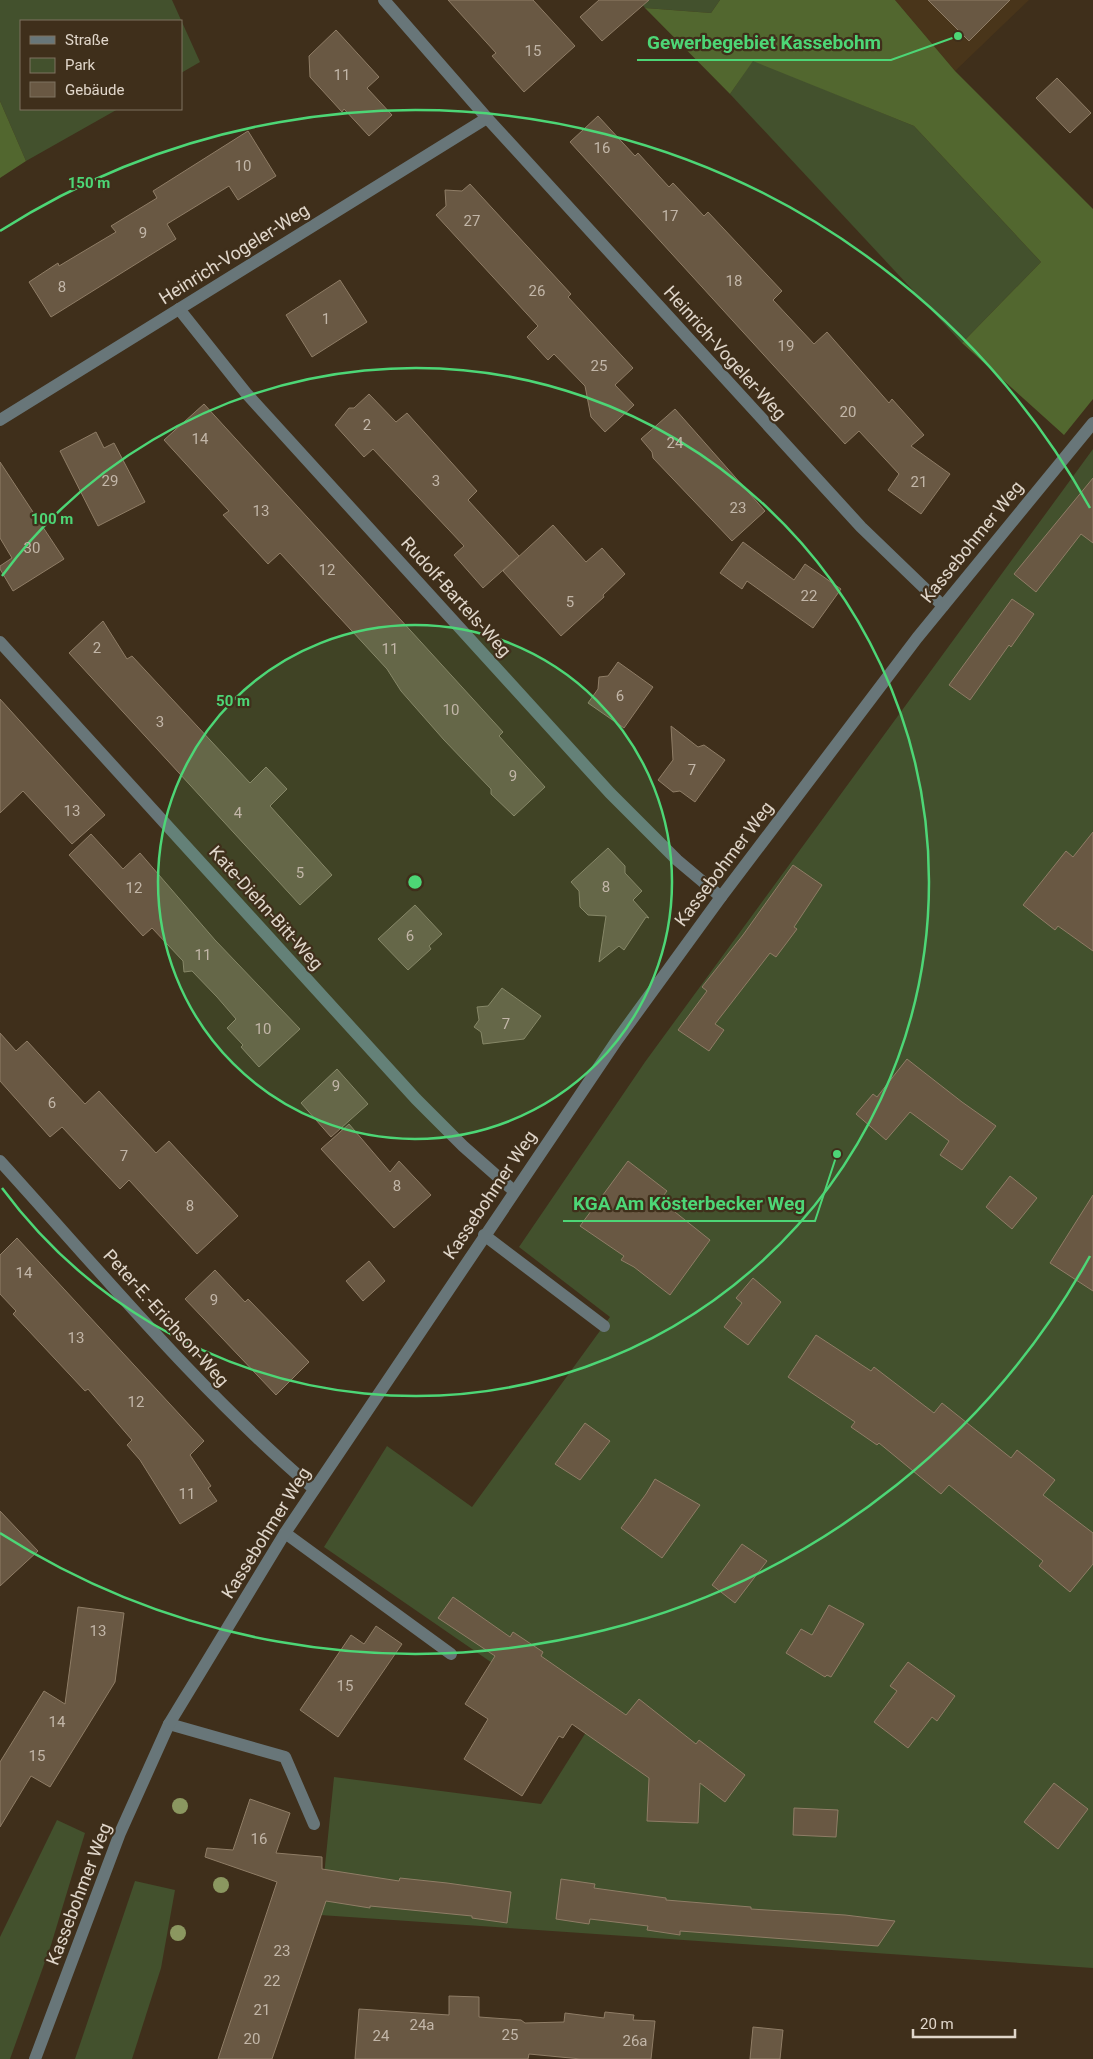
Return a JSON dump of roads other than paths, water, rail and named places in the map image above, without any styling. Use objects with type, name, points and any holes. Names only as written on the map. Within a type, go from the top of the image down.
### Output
[{"type":"street","name":"Heinrich-Vogeler-Weg","points":[[384,0],[487,118],[861,527],[943,606]]},
{"type":"street","name":"Heinrich-Vogeler-Weg","points":[[0,420],[487,118]]},
{"type":"street","name":"Rudolf-Bartels-Weg","points":[[179,309],[246,393],[610,792],[678,860],[721,896]]},
{"type":"street","name":"Kassebohmer Weg","points":[[35,2059],[120,1834],[169,1724],[285,1533],[514,1190],[617,1040],[721,896],[943,606],[1093,423]]},
{"type":"street","name":"Kate-Diehn-Bitt-Weg","points":[[0,642],[416,1100],[463,1146],[514,1190]]},
{"type":"street","name":"Peter-E.-Erichson-Weg","points":[[0,1161],[210,1393],[278,1458],[314,1489]]},
{"type":"street","points":[[484,1235],[604,1326]]},
{"type":"street","points":[[285,1533],[451,1654]]},
{"type":"street","points":[[169,1724],[285,1757],[314,1824]]},
{"type":"place","name":"Gewerbegebiet Kassebohm","points":[[958,36]]},
{"type":"place","name":"KGA Am Kösterbecker Weg","points":[[837,1154]]}]
